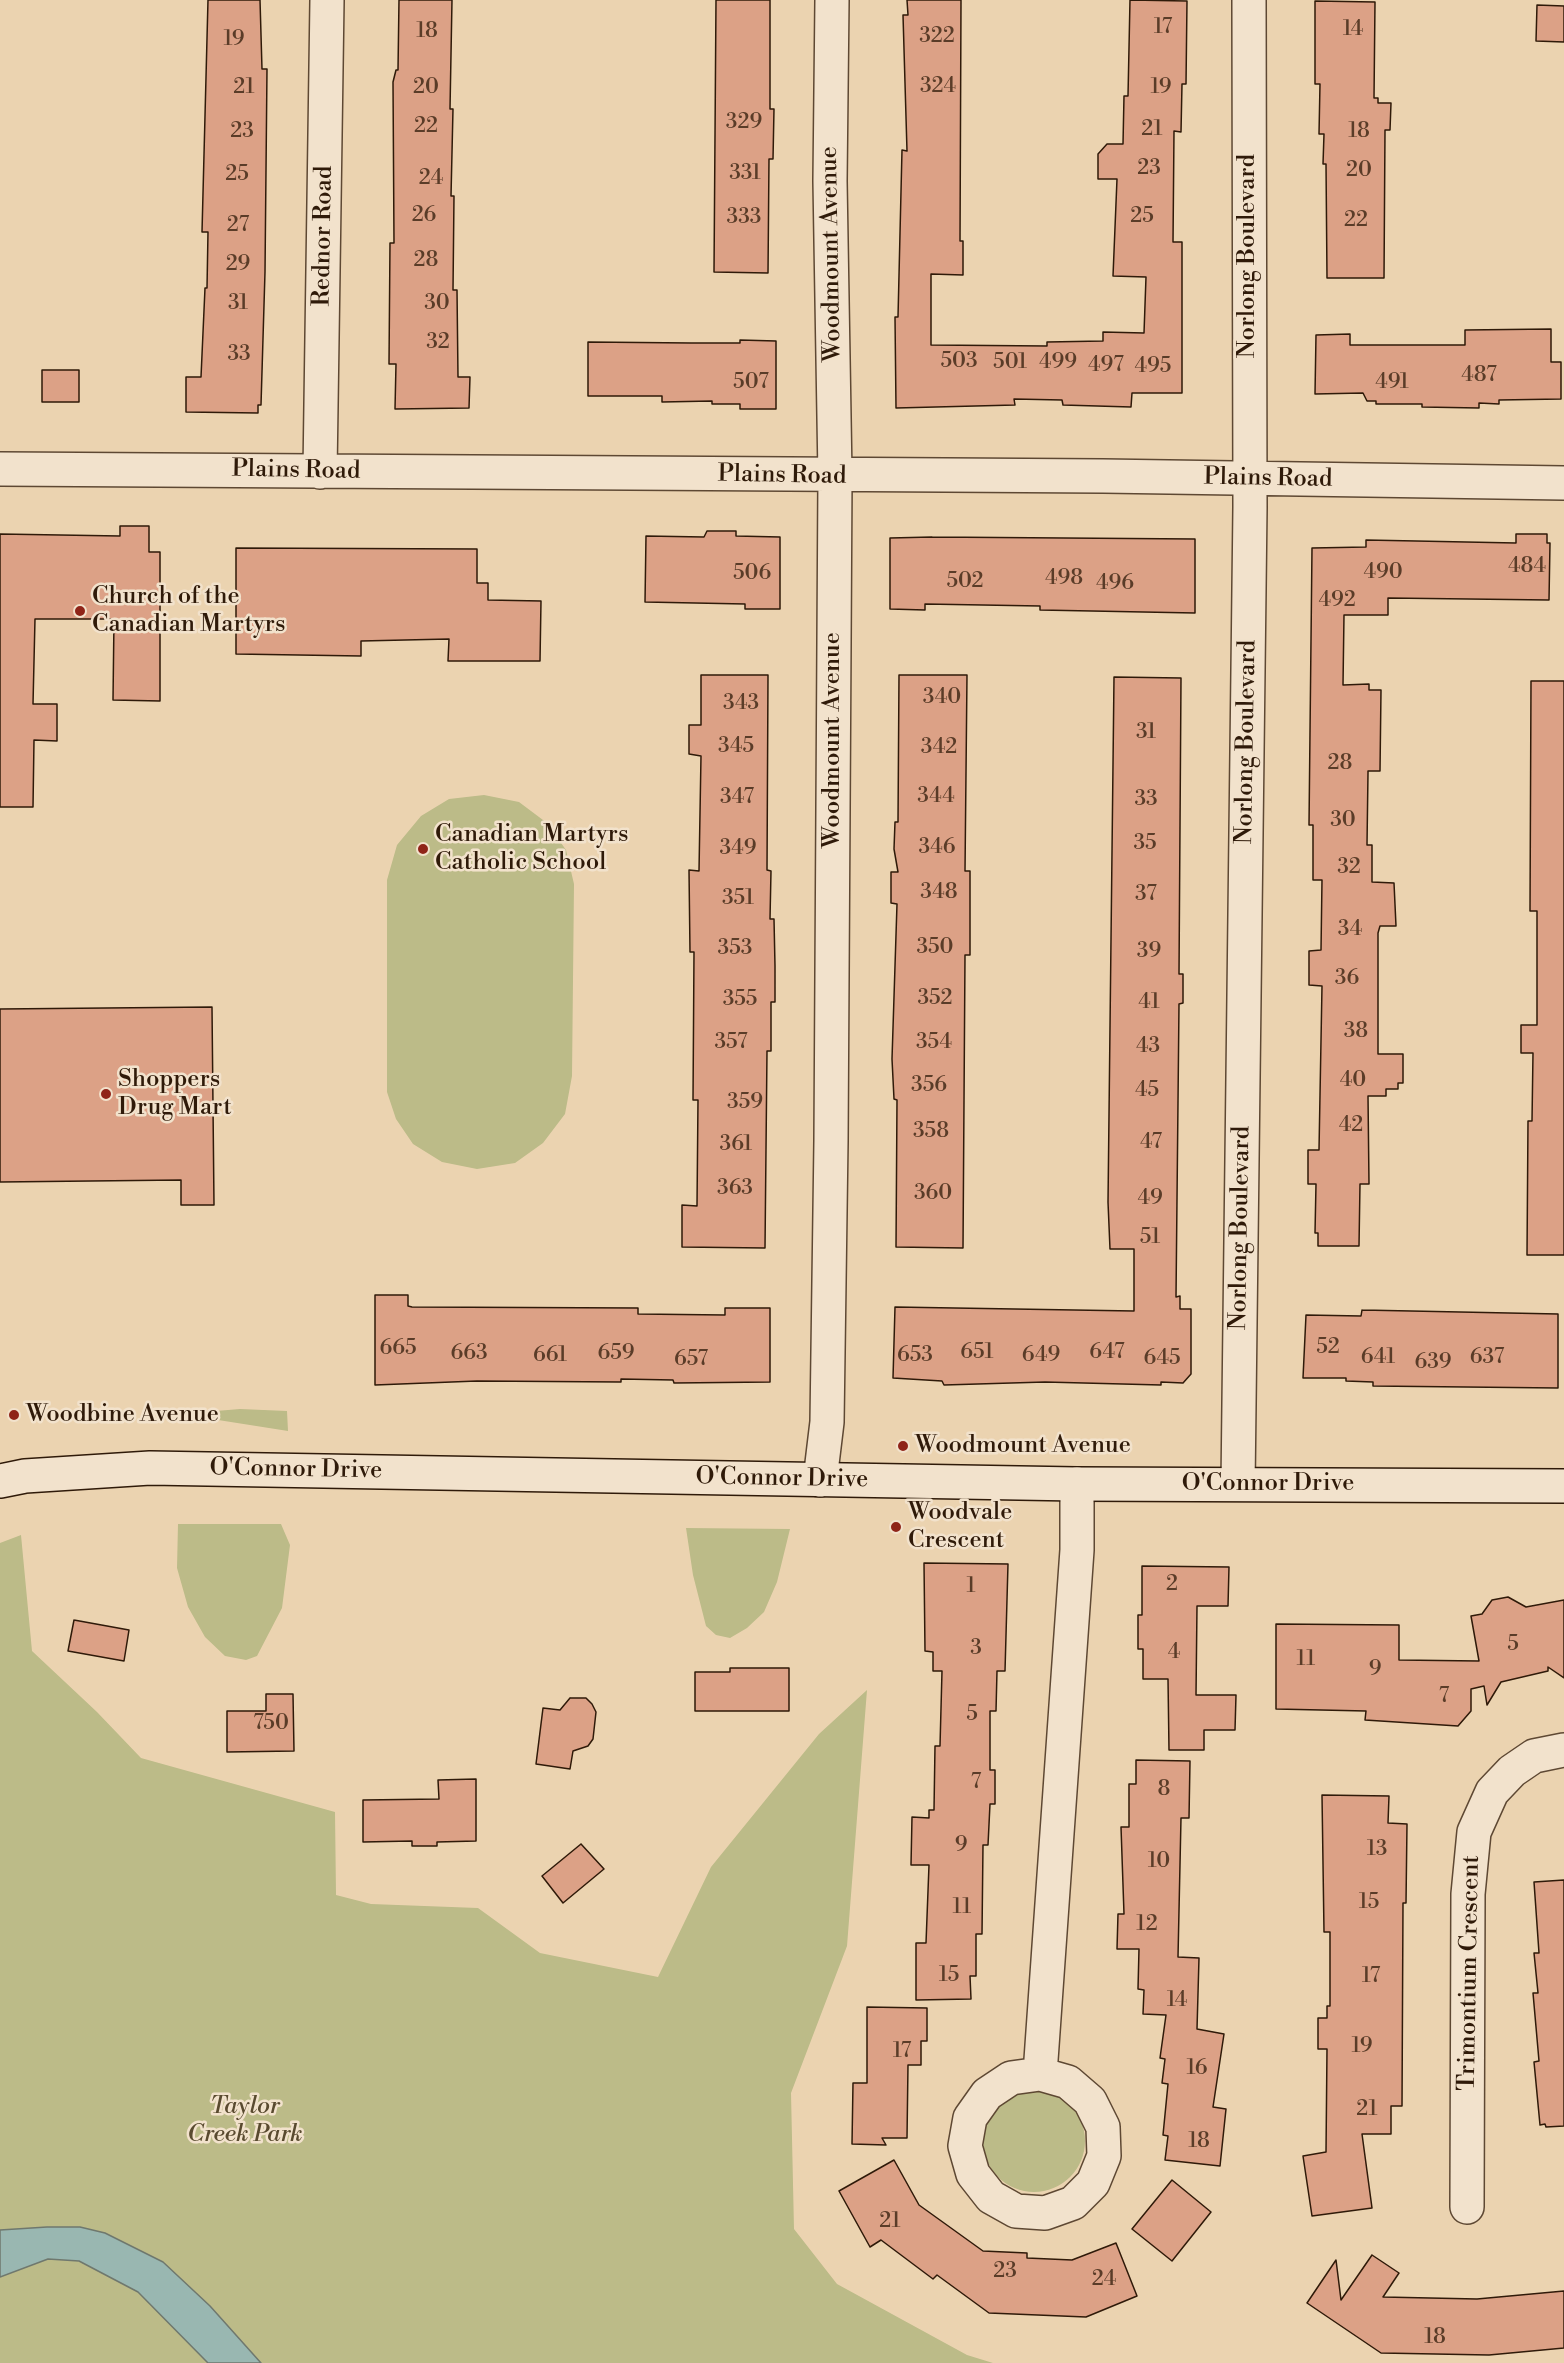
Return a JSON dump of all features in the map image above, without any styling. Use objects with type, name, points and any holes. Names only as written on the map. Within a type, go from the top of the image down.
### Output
[{"type":"street","name":"Rednor Road","points":[[320,471],[327,0]]},
{"type":"street","name":"Woodmount Avenue","points":[[820,1480],[827,1422],[835,476],[830,181],[832,0]]},
{"type":"street","name":"Norlong Boulevard","points":[[1238,1484],[1249,479],[1249,0]]},
{"type":"street","name":"Plains Road","points":[[0,470],[1564,483]]},
{"type":"street","name":"O'Connor Drive","points":[[0,1481],[25,1476],[150,1468],[1077,1484],[1564,1486]]},
{"type":"street","points":[[1040,2074],[1077,1550],[1077,1484]]},
{"type":"street","name":"Trimontium Crescent","points":[[1467,2207],[1468,1894],[1474,1832],[1492,1792],[1512,1771],[1534,1756],[1564,1750]]},
{"type":"street","points":[[1040,2074],[1068,2082],[1090,2101],[1103,2127],[1104,2156],[1093,2183],[1073,2203],[1045,2213],[1016,2211],[991,2197],[972,2174],[965,2146],[970,2118],[987,2094],[1011,2078],[1040,2074]]},
{"type":"green space","points":[[484,795],[519,802],[547,823],[566,850],[574,884],[572,1076],[565,1114],[543,1143],[515,1163],[477,1169],[442,1162],[413,1144],[396,1119],[387,1092],[387,880],[397,845],[421,816],[449,799]]},
{"type":"green space","points":[[240,1409],[287,1411],[288,1431],[180,1414]]},
{"type":"green space","points":[[178,1524],[281,1524],[290,1545],[282,1608],[257,1656],[246,1660],[225,1656],[205,1637],[188,1607],[177,1568]]},
{"type":"green space","points":[[686,1528],[790,1529],[777,1582],[764,1612],[747,1628],[730,1638],[716,1635],[706,1626],[693,1575]]},
{"type":"green space","name":"Taylor Creek Park","points":[[21,1535],[32,1651],[97,1712],[141,1758],[335,1812],[336,1895],[371,1904],[478,1908],[540,1953],[658,1977],[711,1867],[819,1734],[867,1690],[847,1946],[791,2093],[794,2229],[837,2284],[967,2355],[993,2363],[0,2363],[0,1543]]},
{"type":"green space","points":[[1034,2090],[1053,2094],[1070,2105],[1081,2122],[1085,2141],[1081,2160],[1070,2177],[1053,2188],[1034,2192],[1015,2188],[998,2177],[987,2160],[983,2141],[987,2122],[998,2105],[1015,2094]]},
{"type":"water","points":[[80,2227],[105,2233],[163,2262],[210,2306],[261,2363],[208,2363],[138,2292],[79,2261],[48,2259],[0,2277],[0,2230]]},
{"type":"building","points":[[208,0],[260,0],[262,69],[267,69],[265,272],[261,405],[258,405],[258,413],[186,412],[186,377],[201,377],[205,288],[207,288],[208,232],[202,232]]},
{"type":"building","points":[[399,0],[452,0],[450,109],[453,109],[451,196],[454,196],[453,290],[457,290],[458,377],[470,377],[469,408],[395,409],[396,364],[389,364],[390,243],[394,243],[393,82],[396,70],[398,70]]},
{"type":"building","points":[[716,0],[770,0],[770,109],[774,109],[773,159],[769,159],[768,273],[714,272]]},
{"type":"building","points":[[907,0],[961,0],[960,241],[963,241],[963,275],[931,274],[931,345],[1047,346],[1047,342],[1103,341],[1103,332],[1144,333],[1146,277],[1113,276],[1117,179],[1098,179],[1098,154],[1107,144],[1123,144],[1124,96],[1128,96],[1130,0],[1187,1],[1186,84],[1182,84],[1181,132],[1174,131],[1173,242],[1182,242],[1182,393],[1132,393],[1131,407],[1063,405],[1062,400],[1014,399],[1015,405],[896,408],[895,317],[898,317],[902,150],[907,151],[903,15],[908,15]]},
{"type":"building","points":[[1315,1],[1375,2],[1374,98],[1378,98],[1378,103],[1391,103],[1390,130],[1385,130],[1384,278],[1327,278],[1326,164],[1323,164],[1324,134],[1319,134],[1320,84],[1315,84]]},
{"type":"building","points":[[1537,5],[1564,6],[1564,42],[1536,41]]},
{"type":"building","points":[[1551,329],[1551,362],[1561,362],[1561,399],[1499,400],[1499,404],[1479,403],[1479,408],[1422,407],[1422,404],[1376,404],[1376,401],[1367,401],[1363,393],[1315,394],[1316,335],[1350,334],[1350,345],[1465,345],[1465,330]]},
{"type":"building","points":[[740,340],[776,341],[776,409],[740,409],[740,404],[712,404],[712,401],[662,402],[662,396],[588,396],[588,342],[740,343]]},
{"type":"building","points":[[42,370],[79,370],[79,402],[42,402]]},
{"type":"building","name":"Church of the Canadian Martyrs","points":[[120,526],[149,526],[149,552],[160,552],[160,701],[113,700],[114,619],[35,619],[33,704],[57,704],[57,741],[34,740],[33,807],[0,807],[0,534],[120,536]]},
{"type":"building","points":[[707,531],[736,531],[736,536],[780,537],[780,609],[745,609],[745,604],[645,602],[646,536],[704,537]]},
{"type":"building","points":[[1516,534],[1547,534],[1547,543],[1550,543],[1549,600],[1388,598],[1388,615],[1344,615],[1343,685],[1369,684],[1369,690],[1381,690],[1380,771],[1368,771],[1367,845],[1372,845],[1372,882],[1394,883],[1396,926],[1380,926],[1378,933],[1378,1054],[1403,1054],[1403,1083],[1398,1083],[1398,1089],[1386,1089],[1386,1096],[1368,1096],[1369,1184],[1360,1184],[1359,1246],[1318,1246],[1318,1233],[1315,1233],[1316,1184],[1308,1184],[1308,1150],[1319,1150],[1322,986],[1309,985],[1309,951],[1321,950],[1322,880],[1313,880],[1313,825],[1309,825],[1312,548],[1366,547],[1366,540],[1516,543]]},
{"type":"building","points":[[890,538],[1195,539],[1195,613],[1040,610],[1040,606],[925,604],[925,610],[890,609]]},
{"type":"building","points":[[236,548],[477,549],[477,583],[488,583],[488,600],[541,601],[540,661],[448,661],[449,639],[361,641],[361,656],[236,654]]},
{"type":"building","points":[[701,675],[768,675],[767,870],[771,871],[770,919],[774,919],[775,1002],[771,1002],[771,1051],[767,1051],[765,1248],[682,1247],[682,1205],[697,1206],[698,1100],[693,1100],[694,952],[690,952],[689,870],[699,871],[701,756],[689,754],[689,725],[701,725]]},
{"type":"building","points":[[899,675],[967,675],[965,871],[970,871],[970,955],[965,955],[963,1248],[896,1247],[897,1100],[894,1099],[892,1059],[897,904],[891,903],[891,872],[898,872],[894,849],[895,822],[898,822]]},
{"type":"building","points":[[1114,677],[1181,678],[1179,974],[1183,974],[1183,1003],[1179,1004],[1176,1297],[1180,1296],[1180,1309],[1191,1309],[1191,1374],[1183,1383],[1161,1382],[1161,1385],[1045,1382],[944,1385],[942,1381],[893,1378],[895,1307],[1134,1311],[1134,1249],[1110,1249],[1108,1202]]},
{"type":"building","points":[[1531,681],[1564,681],[1564,1255],[1527,1255],[1528,1121],[1532,1121],[1533,1053],[1521,1053],[1521,1025],[1537,1025],[1537,911],[1530,911]]},
{"type":"building","name":"Shoppers Drug Mart","points":[[212,1007],[214,1205],[181,1205],[181,1180],[0,1182],[0,1009]]},
{"type":"building","points":[[375,1295],[408,1295],[408,1306],[412,1307],[638,1308],[638,1314],[725,1315],[725,1308],[770,1308],[770,1382],[674,1383],[673,1380],[621,1379],[621,1382],[477,1381],[375,1385]]},
{"type":"building","points":[[1362,1310],[1558,1314],[1558,1388],[1373,1386],[1373,1382],[1346,1381],[1346,1378],[1303,1378],[1306,1315],[1361,1316]]},
{"type":"building","points":[[924,1563],[1008,1564],[1005,1671],[997,1671],[996,1711],[990,1711],[990,1770],[995,1770],[995,1804],[990,1804],[988,1845],[983,1845],[982,1934],[976,1934],[976,1976],[970,1976],[971,1999],[916,2000],[916,1943],[926,1943],[929,1865],[911,1865],[912,1817],[929,1818],[929,1810],[934,1810],[935,1746],[940,1746],[942,1671],[933,1671],[933,1652],[925,1651]]},
{"type":"building","points":[[1142,1566],[1229,1567],[1228,1606],[1197,1606],[1196,1695],[1236,1695],[1235,1730],[1204,1730],[1204,1750],[1169,1750],[1168,1679],[1143,1679],[1143,1649],[1138,1649],[1138,1615],[1142,1615]]},
{"type":"building","points":[[1508,1597],[1526,1607],[1564,1600],[1564,1678],[1548,1667],[1548,1671],[1501,1682],[1487,1705],[1484,1686],[1471,1689],[1471,1711],[1458,1726],[1365,1720],[1366,1711],[1276,1709],[1276,1624],[1399,1625],[1399,1660],[1479,1661],[1471,1616],[1482,1614],[1492,1600]]},
{"type":"building","points":[[74,1620],[129,1630],[124,1661],[68,1651]]},
{"type":"building","points":[[730,1668],[789,1668],[789,1711],[695,1711],[695,1672],[730,1672]]},
{"type":"building","points":[[266,1694],[293,1694],[294,1751],[227,1752],[227,1711],[266,1711]]},
{"type":"building","points":[[570,1698],[586,1698],[592,1704],[596,1712],[593,1739],[588,1746],[573,1751],[570,1769],[536,1764],[543,1708],[560,1710]]},
{"type":"building","points":[[1136,1760],[1190,1761],[1189,1818],[1181,1818],[1178,1957],[1199,1958],[1197,2029],[1224,2034],[1213,2107],[1226,2109],[1220,2166],[1165,2160],[1168,2136],[1163,2135],[1168,2084],[1162,2083],[1165,2059],[1160,2058],[1166,2015],[1143,2014],[1144,1990],[1138,1989],[1139,1949],[1117,1949],[1118,1914],[1124,1914],[1121,1827],[1129,1827],[1129,1784],[1136,1784]]},
{"type":"building","points":[[476,1779],[476,1841],[437,1842],[437,1846],[412,1846],[412,1841],[363,1842],[363,1800],[439,1799],[438,1780]]},
{"type":"building","points":[[1322,1795],[1389,1796],[1388,1823],[1407,1824],[1406,1903],[1403,1903],[1402,2106],[1391,2106],[1391,2134],[1362,2134],[1372,2208],[1312,2216],[1303,2156],[1326,2152],[1327,2049],[1318,2049],[1318,2018],[1327,2018],[1327,2006],[1330,2006],[1330,1932],[1324,1932]]},
{"type":"building","points":[[581,1844],[604,1869],[563,1903],[542,1876]]},
{"type":"building","points":[[1564,1880],[1564,2126],[1546,2127],[1545,2124],[1540,2125],[1534,2062],[1539,2061],[1533,1993],[1538,1993],[1534,1953],[1539,1953],[1534,1882]]},
{"type":"building","points":[[867,2007],[927,2008],[927,2041],[921,2041],[921,2065],[908,2065],[907,2138],[882,2138],[886,2145],[852,2144],[853,2083],[867,2083]]},
{"type":"building","points":[[894,2160],[919,2205],[983,2251],[1027,2253],[1027,2258],[1072,2260],[1116,2243],[1137,2296],[1086,2317],[989,2313],[937,2275],[933,2279],[881,2240],[870,2247],[839,2191]]},
{"type":"building","points":[[1172,2180],[1211,2212],[1172,2261],[1132,2229]]},
{"type":"building","points":[[1372,2255],[1399,2273],[1383,2297],[1477,2299],[1564,2291],[1564,2348],[1489,2355],[1381,2353],[1307,2303],[1336,2260],[1341,2300]]},
{"type":"place","name":"Church of the Canadian Martyrs","points":[[80,611]]},
{"type":"place","name":"Canadian Martyrs Catholic School","points":[[423,849]]},
{"type":"place","name":"Shoppers Drug Mart","points":[[106,1094]]},
{"type":"place","name":"Woodbine Avenue","points":[[14,1415]]},
{"type":"place","name":"Woodmount Avenue","points":[[903,1446]]},
{"type":"place","name":"Woodvale Crescent","points":[[896,1527]]}]
